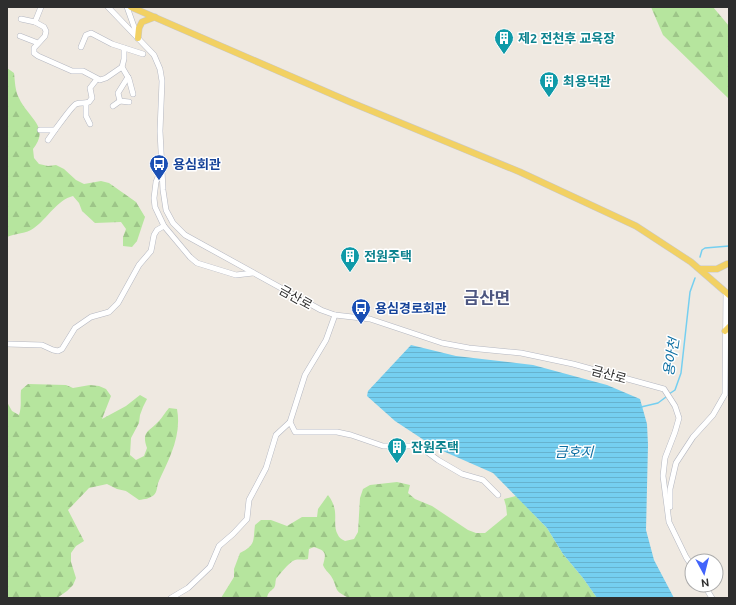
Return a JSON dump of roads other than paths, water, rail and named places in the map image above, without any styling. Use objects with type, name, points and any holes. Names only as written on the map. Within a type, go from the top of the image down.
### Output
[{"type":"main road","points":[[131,7],[350,102],[520,172],[636,226],[691,262],[728,294]]},
{"type":"main road","points":[[138,38],[139,28],[142,22],[155,17]]},
{"type":"main road","points":[[700,270],[717,269],[727,264]]},
{"type":"street","points":[[35,22],[41,7]]},
{"type":"street","name":"금산로","points":[[108,7],[154,55],[160,68],[162,76],[160,131],[161,170],[166,210],[173,224],[185,235],[311,306],[335,315],[370,319],[442,343],[469,348],[521,353],[573,364],[664,389],[675,406],[679,418],[665,458],[663,476],[669,522]]},
{"type":"street","points":[[127,7],[138,38]]},
{"type":"street","points":[[21,19],[35,22],[44,27],[46,31],[45,36],[38,43],[34,51],[36,55],[72,71],[84,71],[97,79],[106,78],[122,67],[124,60],[124,48]]},
{"type":"street","points":[[80,47],[88,33],[143,54]]},
{"type":"street","points":[[20,36],[38,43]]},
{"type":"street","points":[[122,67],[128,77],[133,94]]},
{"type":"street","points":[[120,101],[118,93],[128,77]]},
{"type":"street","points":[[48,140],[72,106],[79,103],[86,103],[91,100],[92,95],[90,88],[97,79]]},
{"type":"street","points":[[113,106],[120,101],[129,102]]},
{"type":"street","points":[[86,103],[86,116],[90,124]]},
{"type":"street","points":[[40,130],[54,130]]},
{"type":"street","points":[[161,170],[156,182],[154,198],[155,207],[164,226],[197,263],[236,275],[253,273]]},
{"type":"street","points":[[7,344],[42,345],[53,350],[62,349],[76,328],[91,317],[109,312],[118,303],[139,265],[151,251],[154,235],[157,230],[164,226]]},
{"type":"street","points":[[684,553],[669,522],[670,489],[676,462],[693,437],[713,415],[725,394],[728,294]]},
{"type":"street","points":[[171,598],[188,588],[210,567],[219,546],[233,534],[247,518],[248,500],[266,468],[276,435],[290,422],[305,374],[326,340],[335,315]]},
{"type":"street","points":[[290,422],[295,432],[337,432],[351,435],[383,446],[419,446],[438,460],[462,474],[484,480],[498,495]]},
{"type":"water","name":"금호지","points":[[411,345],[456,356],[533,365],[607,385],[640,399],[647,424],[648,445],[646,530],[654,560],[674,598],[597,598],[563,554],[547,528],[493,473],[436,448],[395,421],[367,396],[368,391]]},
{"type":"waterway","name":"용아천","points":[[700,257],[702,250],[705,248],[729,246]]},
{"type":"waterway","name":"용아천","points":[[669,394],[675,390],[681,373],[690,292],[695,278]]},
{"type":"waterway","name":"용아천","points":[[641,407],[658,403],[666,397]]},
{"type":"place","name":"제2 전천후 교육장","points":[[504,55]]},
{"type":"place","name":"최용덕관","points":[[549,98]]},
{"type":"place","name":"용심회관","points":[[159,181]]},
{"type":"place","name":"전원주택","points":[[350,273]]},
{"type":"place","name":"용심경로회관","points":[[361,325]]},
{"type":"place","name":"잔원주택","points":[[397,464]]},
{"type":"district","name":"금산면","points":[[487,297]]}]
